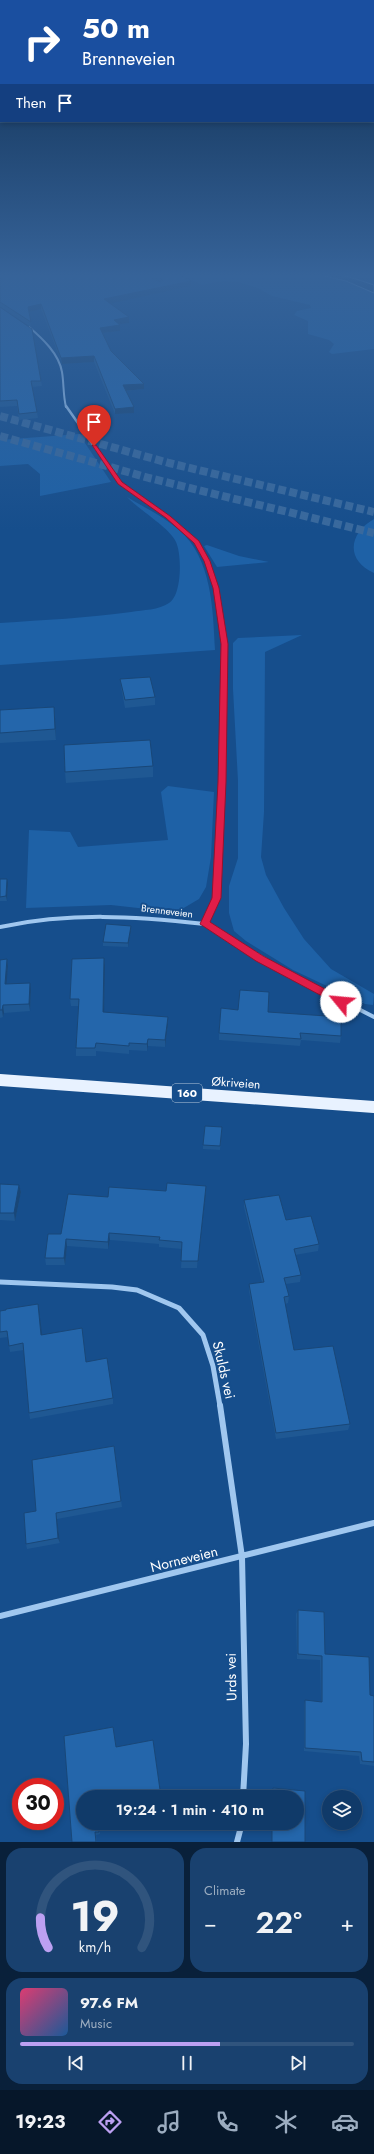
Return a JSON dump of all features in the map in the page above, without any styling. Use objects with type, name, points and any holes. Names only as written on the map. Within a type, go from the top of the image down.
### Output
[{"type":"main road","name":"Økriveien","points":[[0,1080],[374,1107]]},
{"type":"street","name":"Brenneveien","points":[[0,927],[42,918],[78,914],[134,915],[205,924],[217,898],[222,782],[224,644],[216,588],[207,561],[196,542],[168,517],[120,483],[66,406],[62,371],[56,359]]},
{"type":"street","points":[[205,924],[259,958],[341,1002],[374,1016]]},
{"type":"street","name":"Skulds vei","points":[[0,1282],[112,1287],[137,1290],[179,1308],[203,1335],[213,1366],[229,1461],[242,1557]]},
{"type":"street","name":"Norneveien","points":[[0,1616],[374,1523]]},
{"type":"street","name":"Urds vei","points":[[242,1557],[246,1744],[244,1790]]},
{"type":"street","points":[[237,1842],[240,1830]]},
{"type":"shaded area","points":[[79,434],[111,482],[40,496],[40,474],[28,464],[0,466],[0,440]]},
{"type":"shaded area","points":[[127,497],[173,525],[190,542],[198,555],[209,586],[215,650],[0,665],[0,623],[82,617],[146,610],[165,605],[173,599],[179,584],[180,574],[178,548],[176,542],[168,531]]},
{"type":"shaded area","points":[[374,519],[374,573],[365,568],[358,561],[354,546],[355,539],[359,532]]},
{"type":"shaded area","points":[[207,545],[239,556],[269,562],[217,567],[204,546]]},
{"type":"shaded area","points":[[302,635],[265,652],[264,812],[261,857],[266,875],[284,908],[304,939],[331,969],[374,994],[373,1005],[365,1004],[293,970],[246,941],[234,931],[229,913],[229,886],[238,858],[238,781],[233,689],[233,643],[238,638]]},
{"type":"shaded area","points":[[168,786],[214,792],[211,857],[206,887],[199,899],[182,909],[165,911],[111,905],[26,908],[29,830],[70,832],[78,847],[168,840],[161,792]]},
{"type":"building","points":[[0,359],[37,359],[41,381],[31,381],[37,412],[19,414],[17,400],[0,401]]},
{"type":"building","points":[[95,359],[119,359],[144,384],[123,385],[134,407],[115,409]]},
{"type":"building","points":[[150,677],[155,697],[125,700],[120,679]]},
{"type":"building","points":[[54,707],[55,729],[0,733],[0,710]]},
{"type":"building","points":[[150,740],[153,766],[65,772],[64,745]]},
{"type":"building","points":[[0,879],[7,879],[6,896],[0,897]]},
{"type":"building","points":[[106,924],[131,926],[128,943],[103,942]]},
{"type":"building","points":[[104,958],[103,1012],[168,1017],[165,1040],[148,1039],[147,1044],[129,1043],[129,1046],[96,1043],[95,1048],[76,1048],[79,999],[70,999],[72,959]]},
{"type":"building","points":[[7,959],[5,984],[30,983],[29,1004],[3,1005],[2,1010],[0,1010],[0,960]]},
{"type":"building","points":[[240,990],[269,992],[268,1012],[341,1017],[341,1036],[300,1033],[301,1039],[219,1033],[221,1008],[238,1010]]},
{"type":"building","points":[[205,1126],[222,1127],[220,1146],[203,1145]]},
{"type":"building","points":[[167,1183],[206,1186],[198,1261],[181,1261],[182,1242],[159,1240],[160,1237],[109,1233],[108,1242],[66,1239],[64,1258],[45,1258],[48,1234],[61,1234],[68,1194],[108,1197],[109,1187],[166,1191]]},
{"type":"building","points":[[0,1184],[19,1185],[14,1213],[0,1213]]},
{"type":"building","points":[[279,1195],[286,1220],[311,1216],[319,1244],[294,1249],[301,1275],[284,1278],[289,1296],[284,1297],[294,1350],[333,1346],[350,1424],[276,1433],[249,1284],[264,1282],[244,1200]]},
{"type":"building","points":[[38,1304],[41,1335],[82,1328],[86,1362],[107,1358],[113,1398],[29,1413],[23,1343],[9,1346],[7,1331],[0,1332],[0,1311]]},
{"type":"building","points":[[114,1446],[121,1501],[56,1513],[58,1538],[26,1544],[24,1513],[36,1511],[32,1460]]},
{"type":"building","points":[[298,1610],[324,1612],[325,1654],[369,1657],[370,1695],[374,1696],[374,1762],[362,1761],[361,1752],[305,1748],[305,1700],[322,1702],[322,1656],[298,1654]]},
{"type":"building","points":[[113,1727],[116,1747],[153,1740],[160,1790],[76,1790],[76,1830],[99,1830],[99,1832],[95,1832],[96,1842],[72,1842],[64,1736]]},
{"type":"building","points":[[273,1788],[294,1790],[273,1790]]},
{"type":"building","points":[[305,1791],[305,1842],[272,1842],[272,1830],[304,1830]]},
{"type":"tunnel","points":[[0,416],[169,463],[374,512]]},
{"type":"tunnel","points":[[0,436],[149,478],[374,533]]},
{"type":"route","points":[[94,446],[120,483],[168,517],[196,542],[207,561],[216,588],[224,644],[222,782],[217,898],[205,924],[259,958],[341,1002]]}]
